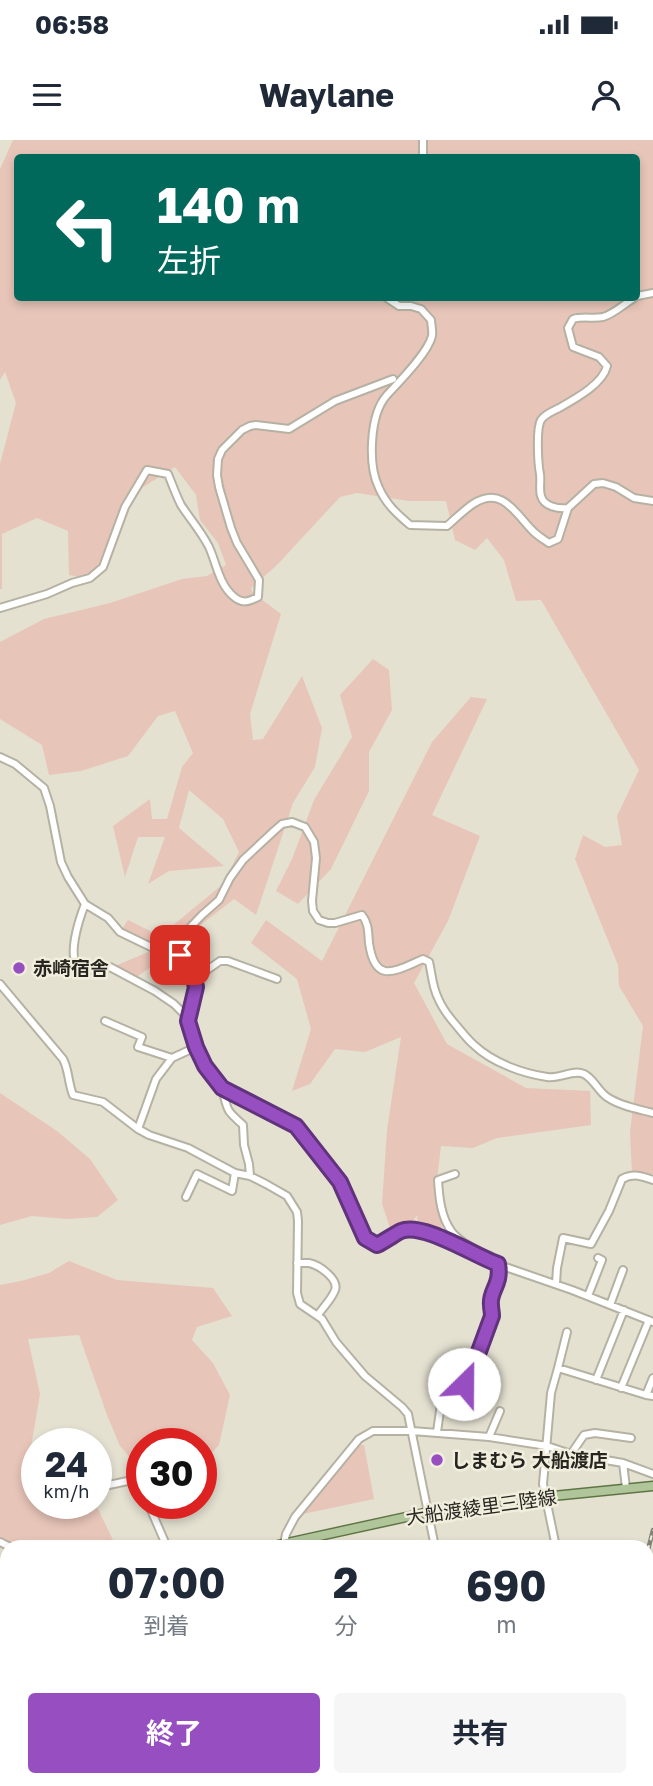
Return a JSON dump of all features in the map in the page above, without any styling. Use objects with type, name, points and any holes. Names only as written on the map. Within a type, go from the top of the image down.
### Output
[{"type":"main road","name":"大船渡綾里三陸線","points":[[302,1540],[483,1503],[653,1486]]},
{"type":"street","points":[[392,301],[399,306],[421,309],[431,320],[432,335],[425,351],[387,395],[374,422],[373,468],[377,486],[388,505],[410,525],[447,526],[472,504],[495,497],[511,506],[534,533],[549,543],[558,539],[568,508],[594,484],[603,483],[634,498],[653,501]]},
{"type":"street","points":[[568,508],[551,506],[543,501],[540,494],[539,426],[547,414],[584,393],[606,374],[607,366],[600,357],[573,347],[568,328],[573,319],[581,316],[601,317],[630,301]]},
{"type":"street","points":[[0,608],[90,578],[103,567],[125,507],[147,470],[168,474],[180,503],[198,526],[231,595],[244,603],[258,597],[258,580],[237,543],[217,474],[222,450],[242,430],[250,426],[289,429],[335,401],[393,379]]},
{"type":"street","points":[[0,757],[15,764],[44,788],[61,862],[85,904],[108,918],[120,932],[155,948],[180,955],[196,987],[188,1021]]},
{"type":"street","points":[[155,948],[178,940],[219,900],[243,860],[282,824],[292,822],[305,827],[314,842],[316,858],[312,901],[318,920],[328,923],[362,915],[366,920],[369,945],[376,967],[384,972],[423,959],[429,962],[432,983],[439,1001],[450,1018],[482,1052],[528,1073],[552,1078],[582,1073],[607,1097],[653,1113]]},
{"type":"street","points":[[85,904],[73,953],[77,965],[87,970],[110,967],[174,1004],[188,1021],[205,1066],[222,1088],[296,1126],[340,1182],[365,1238],[377,1245],[402,1231],[415,1229],[488,1261],[651,1321],[621,1388]]},
{"type":"street","points":[[194,979],[220,961],[228,961],[277,979]]},
{"type":"street","points":[[0,984],[63,1059],[73,1095],[103,1101],[149,1135],[188,1148],[235,1173],[250,1175],[287,1196],[292,1202],[298,1221],[298,1300],[305,1308],[322,1318],[336,1342],[365,1376],[408,1414],[434,1540]]},
{"type":"street","points":[[105,1021],[142,1037],[138,1047],[172,1058]]},
{"type":"street","points":[[138,1129],[156,1079],[172,1058],[196,1047]]},
{"type":"street","points":[[222,1088],[227,1111],[243,1125],[250,1175]]},
{"type":"street","points":[[186,1197],[197,1174],[233,1191],[235,1173]]},
{"type":"street","points":[[456,1174],[438,1180],[439,1198],[446,1222],[458,1238],[488,1261]]},
{"type":"street","points":[[556,1284],[556,1268],[563,1238],[592,1244],[622,1179],[635,1175],[653,1180]]},
{"type":"street","points":[[588,1296],[602,1260],[598,1258]]},
{"type":"street","points":[[297,1262],[313,1264],[335,1283],[334,1293],[318,1315]]},
{"type":"street","points":[[438,1432],[444,1389],[450,1381],[467,1384],[492,1316],[490,1302],[499,1279],[498,1264]]},
{"type":"street","points":[[610,1305],[623,1270]]},
{"type":"street","points":[[596,1380],[624,1310]]},
{"type":"street","points":[[554,1540],[543,1484],[551,1393],[567,1332]]},
{"type":"street","points":[[558,1368],[649,1396],[653,1378]]},
{"type":"street","points":[[489,1437],[500,1411]]},
{"type":"street","points":[[285,1540],[295,1517],[359,1439],[373,1431],[438,1432],[547,1446],[571,1454],[623,1463],[653,1475]]},
{"type":"street","points":[[571,1454],[584,1435],[595,1433],[632,1438]]},
{"type":"street","points":[[623,1463],[625,1488]]},
{"type":"street","points":[[155,1519],[164,1540]]},
{"type":"shaded area","points":[[13,140],[653,140],[653,1174],[632,1174],[630,1132],[643,1026],[619,986],[618,965],[575,859],[583,835],[605,847],[622,845],[617,816],[639,770],[541,600],[516,601],[504,560],[487,538],[475,550],[455,540],[446,501],[409,501],[357,493],[340,497],[277,565],[251,588],[253,593],[281,614],[250,714],[253,740],[263,739],[302,676],[322,728],[315,767],[293,803],[256,915],[234,899],[169,950],[186,969],[173,983],[151,967],[135,978],[115,966],[153,950],[120,932],[128,920],[160,936],[223,884],[239,852],[223,819],[189,790],[179,828],[224,866],[169,871],[148,884],[165,837],[138,837],[125,877],[113,826],[150,799],[152,819],[167,819],[182,767],[193,753],[175,711],[158,716],[128,756],[81,771],[49,775],[42,745],[0,719],[0,642],[44,619],[110,603],[182,579],[207,576],[226,565],[218,543],[200,520],[196,495],[175,467],[140,489],[115,530],[105,572],[80,577],[69,575],[68,531],[37,518],[2,534],[0,589],[0,464],[16,403],[5,372],[0,380],[0,169]]},
{"type":"shaded area","points":[[373,659],[389,670],[392,710],[369,752],[369,791],[331,869],[298,904],[276,891],[292,859],[314,800],[352,737],[340,695]]},
{"type":"shaded area","points":[[471,697],[487,699],[432,815],[480,836],[448,921],[414,983],[447,1044],[526,1088],[590,1091],[591,1125],[497,1138],[473,1148],[441,1146],[436,1187],[445,1249],[418,1224],[417,1215],[396,1246],[382,1204],[387,1130],[401,1037],[365,1052],[335,1049],[310,1084],[292,1091],[311,1029],[297,979],[251,943],[266,920],[322,961],[432,742]]},
{"type":"shaded area","points":[[0,1093],[57,1131],[90,1159],[118,1200],[97,1217],[66,1219],[32,1216],[0,1225]]},
{"type":"shaded area","points":[[69,1261],[117,1280],[213,1288],[232,1316],[197,1327],[192,1340],[213,1363],[230,1395],[217,1447],[217,1428],[126,1428],[126,1453],[120,1446],[107,1415],[79,1335],[28,1339],[40,1394],[34,1428],[21,1428],[21,1519],[103,1519],[113,1540],[2,1540],[0,1537],[0,1285],[49,1273]]},
{"type":"shaded area","points":[[360,1445],[364,1445],[374,1499],[303,1514]]},
{"type":"railway","points":[[650,1540],[653,1530]]},
{"type":"place","name":"赤崎宿舎","points":[[19,968]]},
{"type":"place","name":"しまむら 大船渡店","points":[[437,1460]]},
{"type":"route","points":[[180,955],[196,987],[188,1021],[205,1066],[222,1088],[296,1126],[340,1182],[365,1238],[377,1245],[402,1231],[415,1229],[498,1264],[499,1279],[490,1302],[492,1316],[467,1384],[464,1384]]}]
